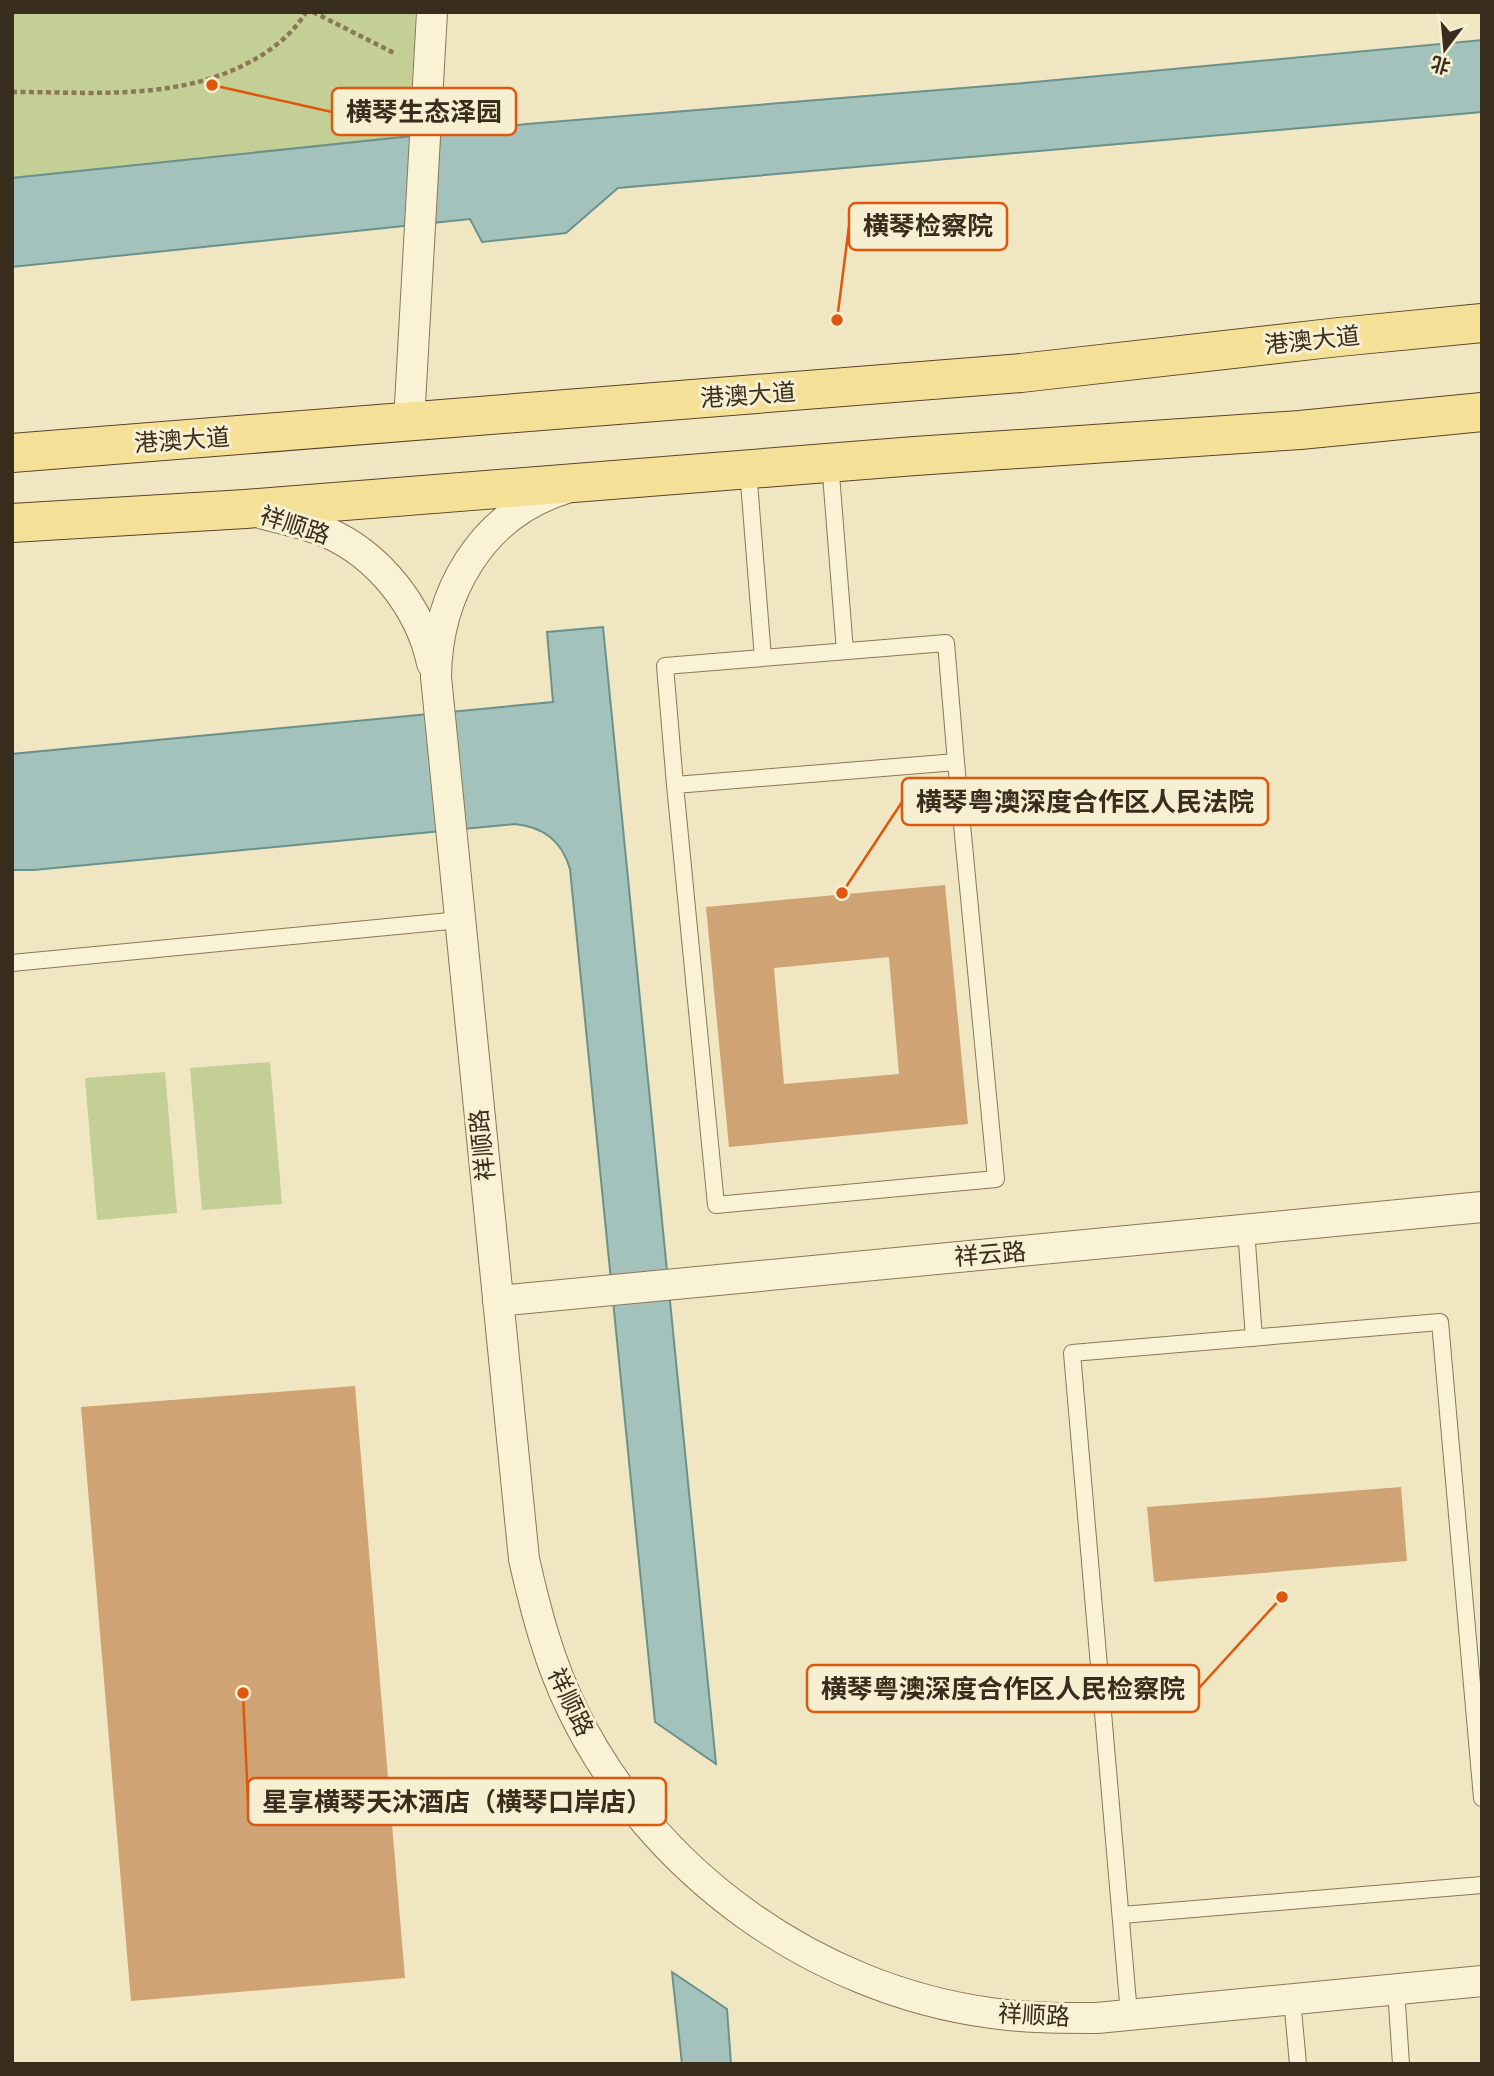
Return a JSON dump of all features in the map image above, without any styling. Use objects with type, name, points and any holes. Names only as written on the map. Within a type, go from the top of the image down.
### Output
[{"type":"main road","name":"港澳大道","points":[[12,453],[1021,373],[1482,323]]},
{"type":"main road","points":[[12,523],[244,509],[830,463],[1300,430],[1482,412]]},
{"type":"street","points":[[409,422],[432,12]]},
{"type":"street","name":"祥顺路","points":[[584,483],[547,496],[512,516],[475,553],[460,575],[444,612],[436,650],[436,677],[524,1559],[536,1612],[557,1675],[599,1758],[629,1802],[664,1843],[702,1880],[755,1921],[789,1943],[837,1968],[938,2003],[990,2013],[1097,2018],[1482,1981]]},
{"type":"street","name":"祥顺路","points":[[244,509],[328,533],[373,562],[392,582],[414,615],[430,651],[436,677]]},
{"type":"street","name":"祥云路","points":[[498,1301],[1482,1207]]},
{"type":"lane","points":[[830,463],[845,651]]},
{"type":"lane","points":[[748,470],[763,658]]},
{"type":"lane","points":[[946,643],[996,1179],[716,1205],[665,666],[845,651],[946,643]]},
{"type":"lane","points":[[675,785],[956,762]]},
{"type":"lane","points":[[12,963],[460,920]]},
{"type":"lane","points":[[1246,1229],[1254,1338]]},
{"type":"lane","points":[[1129,2014],[1072,1353],[1440,1322],[1482,1798]]},
{"type":"lane","points":[[1122,1915],[1482,1885]]},
{"type":"lane","points":[[1396,1989],[1401,2064]]},
{"type":"lane","points":[[1292,1999],[1298,2064]]},
{"type":"path","points":[[12,92],[153,91],[192,85],[229,73],[263,55],[285,38],[306,12]]},
{"type":"path","points":[[313,12],[428,70]]},
{"type":"green space","points":[[12,12],[416,12],[409,136],[12,178]]},
{"type":"green space","points":[[270,1062],[282,1204],[202,1210],[190,1068]]},
{"type":"green space","points":[[165,1072],[177,1213],[97,1220],[85,1078]]},
{"type":"water","points":[[1482,40],[1482,112],[618,188],[566,233],[482,242],[470,219],[12,267],[12,178],[527,124],[1024,83]]},
{"type":"water","points":[[603,627],[716,1764],[655,1722],[570,869],[557,843],[535,828],[515,824],[12,870],[12,754],[553,702],[547,632]]},
{"type":"water","points":[[672,1972],[727,2009],[731,2064],[682,2064]]},
{"type":"building","points":[[945,885],[968,1124],[729,1147],[706,907]],"holes":[[[889,957],[899,1074],[784,1084],[774,968]]]},
{"type":"building","points":[[355,1386],[405,1978],[131,2001],[81,1407]]},
{"type":"building","points":[[1401,1487],[1407,1561],[1154,1582],[1147,1507]]},
{"type":"place","name":"横琴生态泽园","points":[[212,85]]},
{"type":"place","name":"横琴检察院","points":[[837,320]]},
{"type":"place","name":"横琴粤澳深度合作区人民法院","points":[[842,893]]},
{"type":"place","name":"横琴粤澳深度合作区人民检察院","points":[[1282,1597]]},
{"type":"place","name":"星享横琴天沐酒店（横琴口岸店）","points":[[243,1693]]}]
